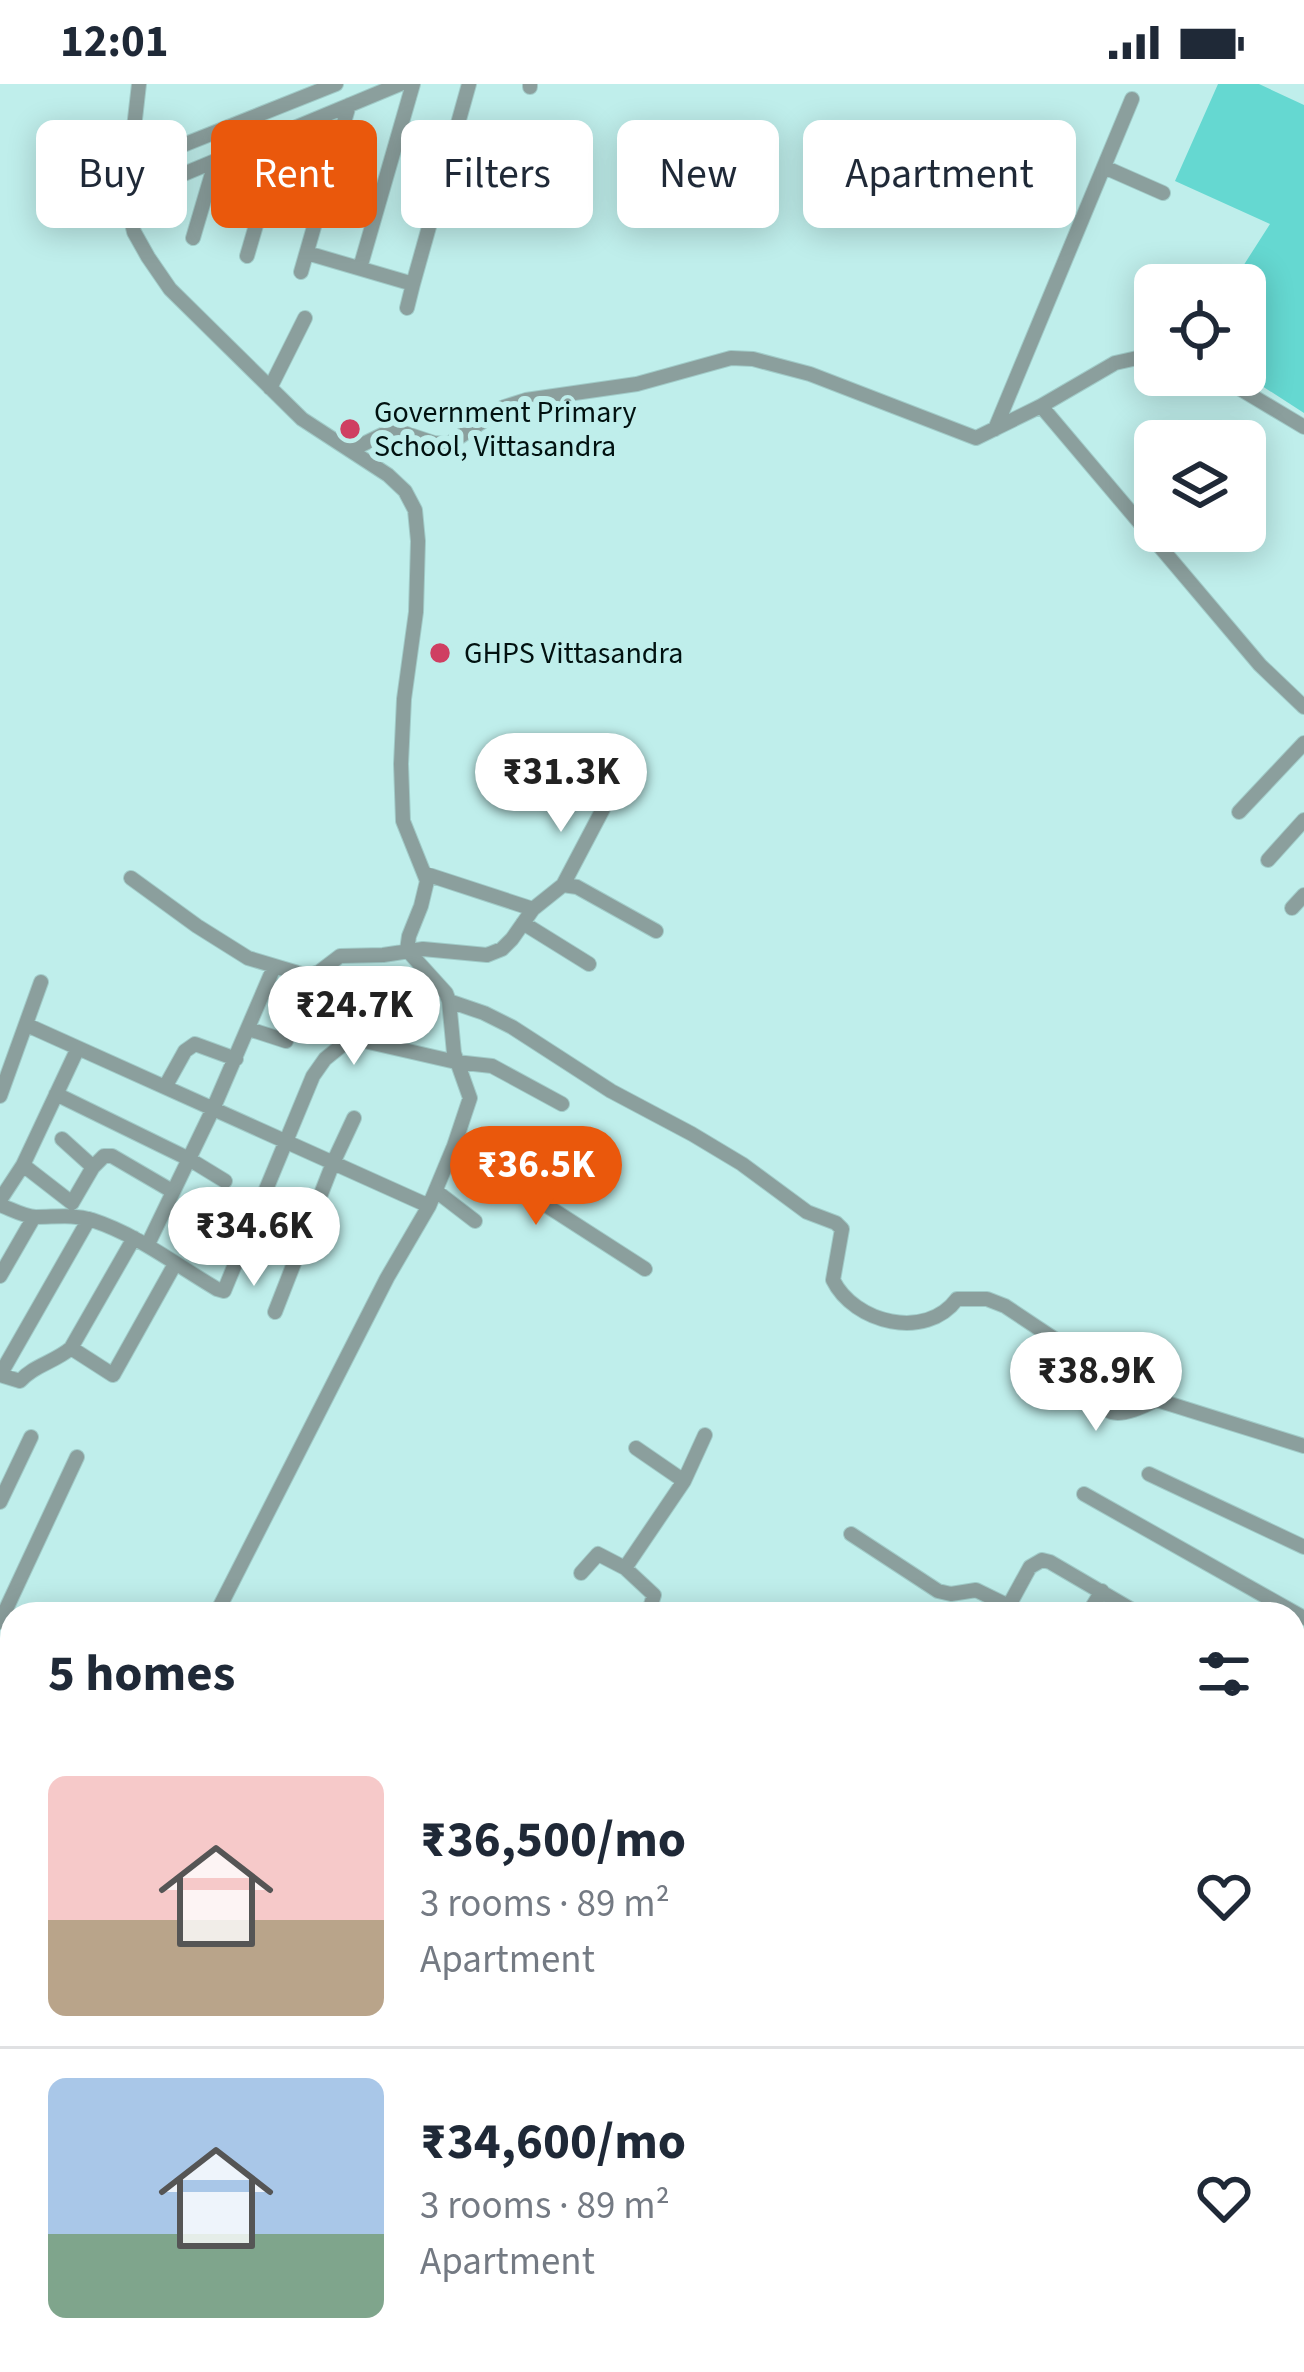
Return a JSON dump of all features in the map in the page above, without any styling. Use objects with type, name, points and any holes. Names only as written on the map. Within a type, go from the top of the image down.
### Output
[{"type":"street","points":[[134,120],[139,84]]},
{"type":"street","points":[[187,141],[300,92],[336,84]]},
{"type":"street","points":[[315,120],[400,84]]},
{"type":"street","points":[[360,268],[413,84]]},
{"type":"street","points":[[407,308],[470,84]]},
{"type":"street","points":[[995,429],[1132,99]]},
{"type":"street","points":[[302,272],[349,105]]},
{"type":"street","points":[[1104,166],[1163,193]]},
{"type":"street","points":[[194,238],[211,178]]},
{"type":"street","points":[[133,228],[170,289],[308,425],[397,483],[415,510],[416,612],[401,764],[404,821],[426,874],[407,950]]},
{"type":"street","points":[[247,256],[255,228]]},
{"type":"street","points":[[307,253],[413,284]]},
{"type":"street","points":[[271,388],[304,318]]},
{"type":"street","points":[[351,450],[376,436],[398,431],[448,443],[504,407],[526,400],[638,384],[730,358],[810,374],[976,439],[1115,363],[1134,359]]},
{"type":"street","points":[[1252,396],[1304,427]]},
{"type":"street","points":[[1041,406],[1259,665],[1304,707]]},
{"type":"street","points":[[1239,812],[1304,743]]},
{"type":"street","points":[[131,878],[248,958],[308,976],[340,956],[423,949],[487,955],[502,949],[533,909],[563,885],[603,809]]},
{"type":"street","points":[[1268,860],[1304,820]]},
{"type":"street","points":[[426,874],[533,909]]},
{"type":"street","points":[[563,885],[577,887],[656,931]]},
{"type":"street","points":[[1292,908],[1304,895]]},
{"type":"street","points":[[523,923],[589,964]]},
{"type":"street","points":[[222,1602],[387,1278],[433,1198],[470,1097],[456,1062],[449,1001],[407,950]]},
{"type":"street","points":[[89,1219],[0,1375],[20,1381],[71,1348],[172,1191],[274,967]]},
{"type":"street","points":[[0,1096],[41,982]]},
{"type":"street","points":[[449,1001],[512,1027],[611,1091],[742,1164],[807,1212],[836,1222],[842,1229],[833,1280],[846,1301],[903,1325],[937,1317],[957,1299],[987,1299],[1156,1400],[1304,1446]]},
{"type":"street","points":[[26,1025],[284,1142],[433,1198],[475,1221]]},
{"type":"street","points":[[249,1028],[286,1041]]},
{"type":"street","points":[[78,1048],[1,1201],[34,1217],[89,1219],[141,1241],[217,1289],[226,1289],[313,1076],[341,1046],[360,1040],[492,1066],[562,1104]]},
{"type":"street","points":[[165,1087],[185,1051],[195,1044],[236,1059]]},
{"type":"street","points":[[56,1094],[225,1181]]},
{"type":"street","points":[[275,1312],[354,1118]]},
{"type":"street","points":[[62,1139],[93,1167]]},
{"type":"street","points":[[454,1146],[645,1269]]},
{"type":"street","points":[[23,1165],[72,1202],[104,1156],[112,1156],[172,1191]]},
{"type":"street","points":[[0,1276],[34,1217]]},
{"type":"street","points":[[71,1348],[113,1375],[175,1264]]},
{"type":"street","points":[[1104,1371],[1100,1397],[1107,1412],[1127,1413],[1156,1400]]},
{"type":"street","points":[[625,1568],[684,1481],[705,1436]]},
{"type":"street","points":[[0,1502],[31,1437]]},
{"type":"street","points":[[636,1448],[684,1481]]},
{"type":"street","points":[[9,1602],[76,1457]]},
{"type":"street","points":[[1148,1474],[1304,1547]]},
{"type":"street","points":[[1084,1494],[1276,1602]]},
{"type":"street","points":[[851,1534],[938,1592],[976,1590],[995,1602]]},
{"type":"street","points":[[581,1574],[598,1554],[625,1568],[653,1595],[651,1602]]},
{"type":"street","points":[[1011,1602],[1030,1568],[1042,1560],[1119,1602]]},
{"type":"street","points":[[1096,1602],[1102,1592]]},
{"type":"shaded area","points":[[1218,84],[1259,84],[1304,105],[1304,413],[1266,389],[1266,264],[1244,264],[1270,224],[1175,181]]},
{"type":"place","name":"Government Primary School, Vittasandra","points":[[350,429]]},
{"type":"place","name":"GHPS Vittasandra","points":[[440,653]]}]
